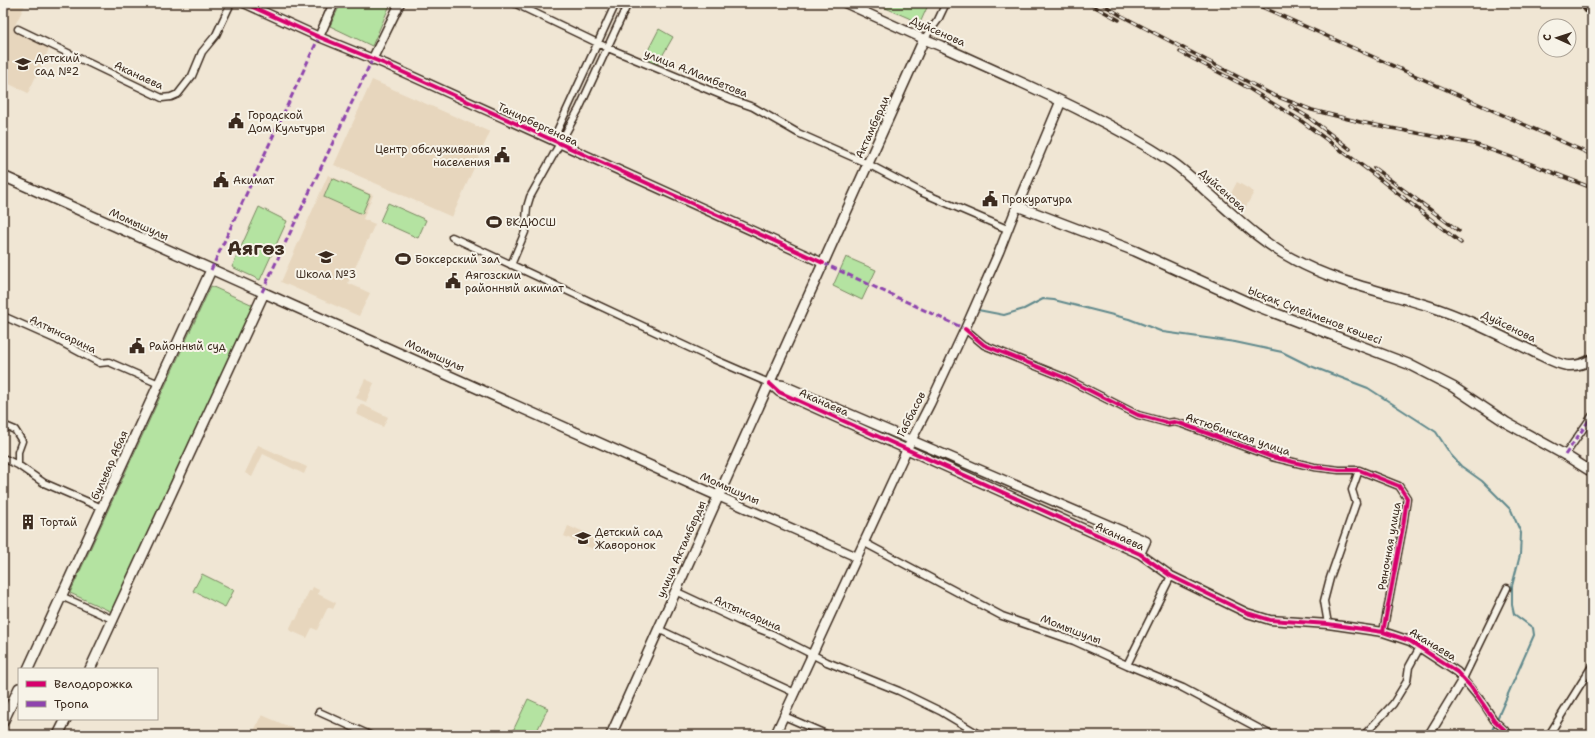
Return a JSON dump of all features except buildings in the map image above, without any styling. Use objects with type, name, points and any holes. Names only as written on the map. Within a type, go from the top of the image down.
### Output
[{"type":"main road","name":"Дуйсенова","points":[[924,39],[1061,101],[1121,132],[1174,163],[1266,243],[1292,259],[1328,274],[1458,316],[1488,329],[1558,364],[1575,366],[1584,364],[1592,359]]},
{"type":"main road","name":"Актамберди","points":[[823,263],[924,39]]},
{"type":"main road","name":"Габбасов","points":[[1017,206],[1061,101]]},
{"type":"main road","name":"Момышулы","points":[[3,176],[718,496]]},
{"type":"main road","name":"Ысқақ Сүлейменов көшесі","points":[[1017,206],[1135,252],[1254,304],[1408,364],[1453,387],[1507,423],[1565,455],[1592,472]]},
{"type":"main road","name":"улица Актамберды","points":[[611,735],[823,263]]},
{"type":"main road","name":"бульвар Абая","points":[[28,668],[211,270]]},
{"type":"main road","points":[[90,668],[114,620],[264,292]]},
{"type":"main road","points":[[4,716],[18,690]]},
{"type":"main road","points":[[58,735],[66,720]]},
{"type":"street","name":"Аканаева","points":[[18,29],[162,98],[171,97],[178,94],[192,76],[202,52],[216,35],[231,3]]},
{"type":"street","name":"Танирбергенова","points":[[244,3],[372,60],[385,64],[823,263]]},
{"type":"street","points":[[319,37],[334,3]]},
{"type":"street","points":[[372,60],[400,3]]},
{"type":"street","name":"улица А.Мамбетова","points":[[514,3],[608,48],[733,100],[754,107],[798,133],[868,164],[921,192],[1007,229]]},
{"type":"street","points":[[511,266],[525,232],[527,207],[530,197],[557,142],[616,3]]},
{"type":"street","points":[[557,142],[579,109],[628,3]]},
{"type":"street","name":"Дуйсенова","points":[[845,3],[924,39]]},
{"type":"street","name":"Актамберди","points":[[924,39],[938,20],[946,3]]},
{"type":"street","name":"Габбасов","points":[[775,735],[863,542],[965,329],[1000,252],[1007,229],[1017,206]]},
{"type":"street","name":"Аканаева","points":[[452,238],[709,358],[769,383],[783,385],[1146,541],[1140,554]]},
{"type":"street","name":"Алтынсарина","points":[[3,316],[57,340],[100,363],[109,362],[159,384]]},
{"type":"street","name":"Актюбинская улица","points":[[965,329],[984,345],[1063,377],[1138,414],[1168,423],[1174,422],[1182,424],[1272,457],[1314,467],[1340,470],[1359,470]]},
{"type":"street","name":"Аканаева","points":[[769,383],[779,392],[1140,554],[1171,576],[1247,612],[1270,620],[1328,624],[1383,632],[1410,641],[1457,672],[1479,698],[1494,720],[1510,735]]},
{"type":"street","points":[[1565,455],[1592,416]]},
{"type":"street","points":[[3,425],[15,430],[22,441],[18,452],[18,465]]},
{"type":"street","points":[[3,458],[18,465],[44,483],[102,508]]},
{"type":"street","points":[[1328,624],[1324,601],[1330,578],[1356,503],[1352,490],[1359,470]]},
{"type":"street","name":"Рыночная улица","points":[[1359,470],[1399,486],[1407,498],[1383,632]]},
{"type":"street","name":"Момышулы","points":[[718,496],[857,557]]},
{"type":"street","name":"Момышулы","points":[[863,542],[1002,616],[1074,641],[1183,688],[1271,735]]},
{"type":"street","points":[[1127,665],[1171,576]]},
{"type":"street","points":[[1429,735],[1463,679],[1507,588]]},
{"type":"street","name":"Алтынсарина","points":[[675,591],[739,621],[772,634],[827,662],[899,691],[940,711],[983,735]]},
{"type":"street","points":[[61,596],[114,620]]},
{"type":"street","points":[[658,630],[794,693]]},
{"type":"street","points":[[1364,735],[1393,704],[1408,681],[1409,667],[1420,647]]},
{"type":"street","points":[[1549,735],[1592,666]]},
{"type":"street","points":[[319,712],[370,735]]},
{"type":"street","points":[[784,716],[828,735]]},
{"type":"shaded area","name":"Детский сад №2","points":[[3,3],[26,3],[13,29],[50,47],[28,93],[3,81]]},
{"type":"shaded area","points":[[372,80],[490,132],[452,217],[334,165]]},
{"type":"shaded area","name":"Школа №3","points":[[328,175],[373,195],[363,219],[375,224],[348,283],[370,293],[359,316],[281,282]]},
{"type":"shaded area","points":[[1237,182],[1254,192],[1244,210],[1227,201]]},
{"type":"shaded area","points":[[365,379],[374,383],[366,402],[356,398]]},
{"type":"shaded area","points":[[361,404],[388,417],[383,427],[356,414]]},
{"type":"shaded area","points":[[258,445],[307,467],[304,474],[263,454],[252,477],[245,473]]},
{"type":"shaded area","name":"Детский сад Жаворонок","points":[[568,526],[602,540],[597,551],[564,536]]},
{"type":"shaded area","points":[[313,587],[319,590],[318,594],[336,603],[333,609],[328,607],[317,630],[312,628],[307,638],[289,630],[294,619],[296,620],[309,591],[311,591]]},
{"type":"shaded area","points":[[262,715],[308,735],[252,735]]},
{"type":"green space","points":[[341,3],[391,3],[372,46],[330,26]]},
{"type":"green space","points":[[874,3],[929,3],[920,23]]},
{"type":"green space","points":[[659,29],[673,37],[657,65],[644,58]]},
{"type":"green space","points":[[332,178],[370,195],[362,214],[324,197]]},
{"type":"green space","points":[[388,203],[426,220],[418,238],[380,221]]},
{"type":"green space","points":[[259,207],[287,221],[260,280],[232,267]]},
{"type":"green space","points":[[846,257],[876,270],[862,300],[833,286]]},
{"type":"green space","points":[[211,286],[253,305],[112,612],[70,593]]},
{"type":"green space","points":[[202,574],[234,590],[225,607],[193,591]]},
{"type":"green space","points":[[528,699],[548,708],[535,735],[511,735]]},
{"type":"waterway","points":[[978,310],[1004,315],[1024,309],[1043,299],[1054,300],[1129,319],[1163,332],[1235,342],[1282,352],[1308,365],[1368,388],[1436,432],[1451,455],[1461,466],[1482,481],[1511,510],[1521,533],[1520,555],[1512,586],[1512,605],[1514,614],[1533,628],[1534,635],[1490,735]]},
{"type":"railway","points":[[1088,3],[1119,20]]},
{"type":"railway","points":[[1101,3],[1120,15],[1273,95],[1312,110],[1360,122],[1474,144],[1592,188]]},
{"type":"railway","points":[[1253,3],[1592,155]]},
{"type":"railway","points":[[1579,3],[1592,19]]},
{"type":"railway","points":[[1180,52],[1243,85],[1300,120],[1372,173],[1461,243]]},
{"type":"railway","points":[[1290,106],[1308,117],[1350,149]]},
{"type":"railway","points":[[1374,168],[1459,231]]},
{"type":"marked path","points":[[211,270],[319,37]]},
{"type":"marked path","points":[[262,292],[372,60]]},
{"type":"marked path","points":[[823,263],[965,329]]},
{"type":"marked path","points":[[1565,455],[1592,416]]},
{"type":"cycle path","points":[[244,3],[319,37],[385,64],[823,263]]},
{"type":"cycle path","points":[[965,329],[984,345],[1063,377],[1138,415],[1168,423],[1174,422],[1182,424],[1272,457],[1314,467],[1339,470],[1359,470],[1399,486],[1407,498],[1383,632]]},
{"type":"cycle path","points":[[769,383],[779,392],[1140,554],[1171,576],[1247,613],[1270,620],[1328,624],[1383,632],[1410,641],[1457,672],[1471,687],[1494,720],[1510,735]]},
{"type":"place","name":"Детский сад №2","points":[[23,64]]},
{"type":"place","name":"Городской Дом Культуры","points":[[236,121]]},
{"type":"place","name":"Центр обслуживания населения","points":[[502,155]]},
{"type":"place","name":"Акимат","points":[[221,180]]},
{"type":"place","name":"Прокуратура","points":[[990,199]]},
{"type":"place","name":"ВКДЮСШ","points":[[494,222]]},
{"type":"place","name":"Школа №3","points":[[326,257]]},
{"type":"place","name":"Боксерский зал","points":[[403,259]]},
{"type":"place","name":"Аягозскии районный акимат","points":[[453,281]]},
{"type":"place","name":"Районный суд","points":[[137,346]]},
{"type":"place","name":"Тортай","points":[[28,522]]},
{"type":"place","name":"Детский сад Жаворонок","points":[[583,538]]},
{"type":"district","name":"Аягөз","points":[[256,248]]}]
